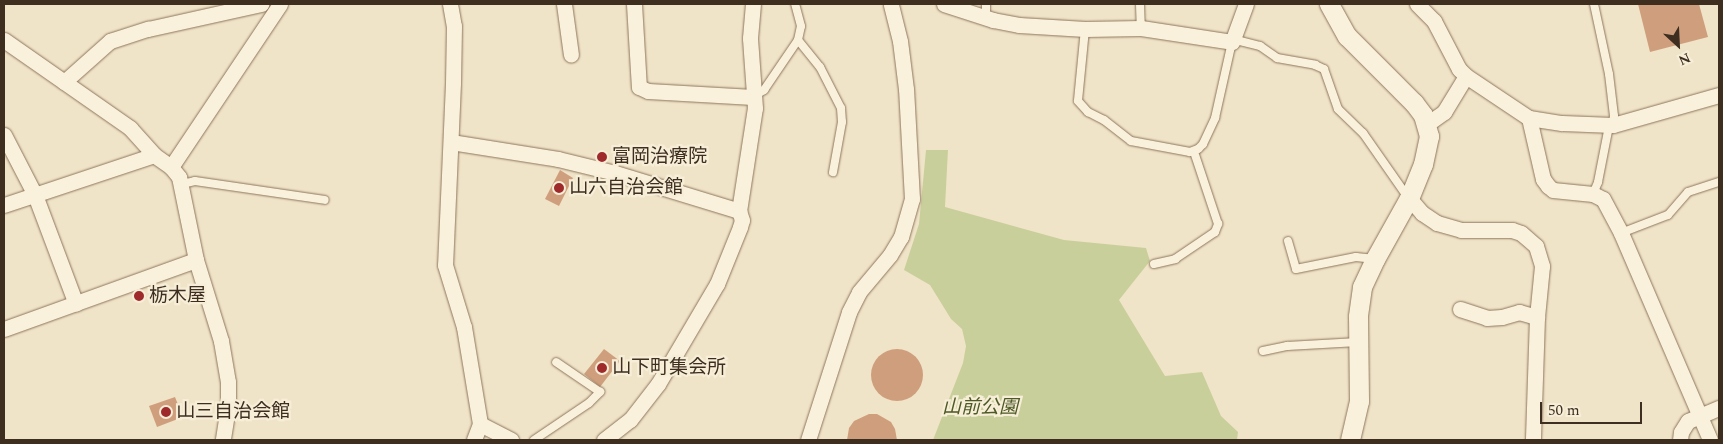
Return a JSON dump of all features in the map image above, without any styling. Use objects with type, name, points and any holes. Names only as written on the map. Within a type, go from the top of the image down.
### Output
[{"type":"street","points":[[64,82],[110,42],[148,29],[261,4]]},
{"type":"street","points":[[171,167],[280,4]]},
{"type":"street","points":[[450,4],[454,26],[445,265],[464,327],[480,424],[474,440]]},
{"type":"street","points":[[564,4],[571,55]]},
{"type":"street","points":[[634,4],[639,86],[648,91],[753,97]]},
{"type":"street","points":[[604,440],[626,424],[644,403],[717,284],[742,223],[739,211],[755,108],[750,38],[751,4]]},
{"type":"street","points":[[808,440],[848,312],[859,292],[890,255],[901,237],[912,199],[906,89],[900,41],[891,4]]},
{"type":"street","points":[[944,4],[986,11],[1019,25],[1085,29],[1141,28],[1232,42],[1246,4]]},
{"type":"street","points":[[1330,4],[1347,36],[1414,103],[1427,124],[1430,136],[1428,149],[1409,198],[1374,259],[1362,287],[1358,342],[1359,401],[1350,440]]},
{"type":"street","points":[[1417,4],[1434,21],[1459,69],[1466,76],[1529,118],[1562,123],[1613,124],[1719,95]]},
{"type":"street","points":[[4,40],[130,128],[154,155],[171,167],[182,184],[196,260],[222,341],[228,382],[228,407],[223,440]]},
{"type":"street","points":[[1427,124],[1444,112],[1466,76]]},
{"type":"street","points":[[1529,118],[1543,179],[1548,186],[1553,190],[1593,194],[1603,199],[1621,232],[1710,440]]},
{"type":"street","points":[[4,135],[34,195],[76,304]]},
{"type":"street","points":[[451,142],[558,159],[615,173],[739,211]]},
{"type":"street","points":[[4,205],[154,155]]},
{"type":"street","points":[[1409,198],[1422,213],[1437,223],[1461,230],[1512,230],[1529,239],[1540,255],[1542,266],[1537,317],[1533,440]]},
{"type":"street","points":[[4,329],[196,260]]},
{"type":"street","points":[[1460,309],[1487,318],[1502,317],[1520,312],[1537,317]]},
{"type":"street","points":[[1680,440],[1681,432],[1688,421],[1700,414],[1719,408]]},
{"type":"street","points":[[480,424],[511,440]]},
{"type":"lane","points":[[753,97],[764,90],[798,40],[801,26],[795,4]]},
{"type":"lane","points":[[1140,4],[1141,28]]},
{"type":"lane","points":[[1593,194],[1598,182],[1608,131],[1613,124],[1609,74],[1594,4]]},
{"type":"lane","points":[[1085,29],[1078,101],[1082,106],[1136,144],[1194,152],[1203,144],[1215,118],[1232,42],[1240,40],[1260,46],[1277,58],[1315,65],[1324,69],[1338,109],[1363,133],[1409,198]]},
{"type":"lane","points":[[798,40],[820,67],[841,108],[842,122],[833,172]]},
{"type":"lane","points":[[1154,264],[1175,258],[1215,232],[1218,224],[1194,152]]},
{"type":"lane","points":[[182,184],[196,181],[325,200]]},
{"type":"lane","points":[[1621,232],[1668,215],[1688,192],[1719,182]]},
{"type":"lane","points":[[1288,240],[1296,269],[1356,257],[1374,259]]},
{"type":"lane","points":[[1263,350],[1287,346],[1358,342]]},
{"type":"lane","points":[[534,440],[589,403],[600,392],[556,362]]},
{"type":"green space","name":"山前公園","points":[[926,150],[948,150],[945,207],[1064,240],[1146,248],[1150,261],[1119,300],[1165,376],[1202,372],[1221,416],[1238,432],[1237,440],[933,440],[963,363],[966,346],[962,329],[951,319],[930,285],[904,270],[919,224]]},
{"type":"building","points":[[1638,4],[1699,4],[1708,37],[1650,52]]},
{"type":"building","name":"山六自治会館","points":[[560,170],[573,178],[559,206],[545,199]]},
{"type":"building","name":"山下町集会所","points":[[604,349],[620,361],[600,387],[584,374]]},
{"type":"building","points":[[897,349],[907,351],[915,357],[921,365],[923,375],[921,385],[915,393],[907,399],[897,401],[887,399],[879,393],[873,385],[871,375],[873,365],[879,357],[887,351]]},
{"type":"building","name":"山三自治会館","points":[[175,397],[183,417],[157,427],[149,406]]},
{"type":"building","points":[[869,414],[877,414],[891,422],[895,429],[897,440],[847,440],[849,428],[854,421]]},
{"type":"place","name":"富岡治療院","points":[[602,157]]},
{"type":"place","name":"山六自治会館","points":[[559,188]]},
{"type":"place","name":"栃木屋","points":[[139,296]]},
{"type":"place","name":"山下町集会所","points":[[602,368]]},
{"type":"place","name":"山三自治会館","points":[[166,412]]}]
